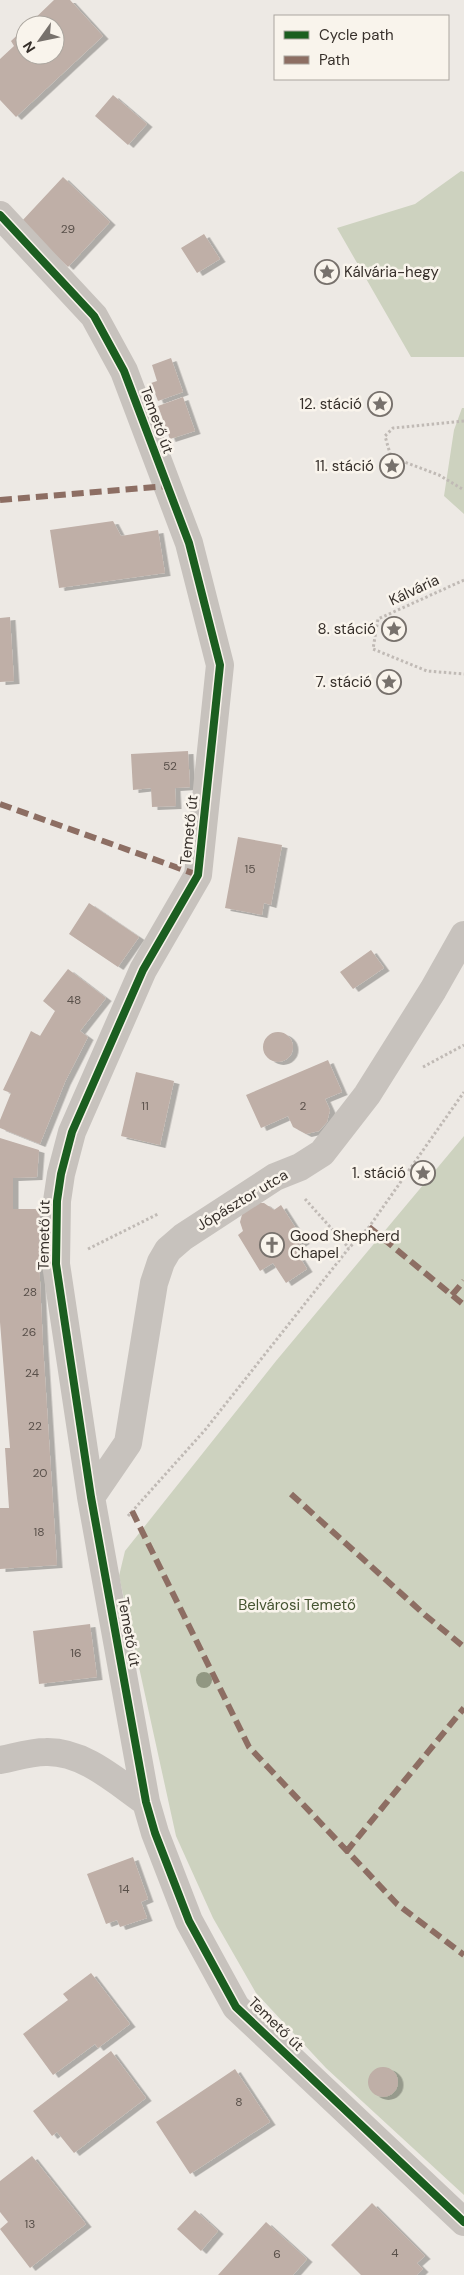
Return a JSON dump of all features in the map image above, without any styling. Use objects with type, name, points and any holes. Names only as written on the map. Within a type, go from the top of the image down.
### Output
[{"type":"street","name":"Temető út","points":[[0,215],[94,316],[124,371],[189,543],[220,665],[198,875],[143,970],[72,1132],[60,1174],[56,1264],[90,1496],[146,1802],[155,1833],[189,1921],[236,2007],[464,2222]]},
{"type":"street","name":"Jópásztor utca","points":[[90,1496],[128,1443],[154,1283],[161,1262],[168,1250],[183,1237],[275,1177],[300,1166],[322,1152],[366,1094],[433,990],[464,935]]},
{"type":"street","points":[[0,1760],[47,1752],[74,1756],[100,1769],[146,1802]]},
{"type":"path","points":[[464,422],[393,428],[385,436],[391,457],[439,475],[464,490]]},
{"type":"path","points":[[415,1071],[464,1045]]},
{"type":"path","points":[[100,1548],[205,1430],[349,1248],[369,1227],[464,1093]]},
{"type":"green space","points":[[461,171],[464,172],[464,357],[411,357],[337,228],[415,204]]},
{"type":"green space","points":[[462,408],[464,408],[464,514],[444,496],[454,430]]},
{"type":"green space","name":"Belvárosi Temető","points":[[464,1136],[464,2195],[326,2068],[256,1993],[213,1918],[176,1836],[119,1576],[125,1551],[276,1361]]},
{"type":"building","points":[[54,0],[70,0],[103,36],[16,117],[0,100],[0,59],[14,46],[11,41],[15,37],[15,65],[65,65],[65,15],[38,15]]},
{"type":"building","points":[[113,95],[147,124],[128,145],[95,116]]},
{"type":"building","points":[[63,177],[110,222],[68,267],[21,222]]},
{"type":"building","points":[[204,234],[220,259],[197,273],[181,248]]},
{"type":"building","points":[[171,358],[183,392],[158,401],[151,383],[157,381],[152,365]]},
{"type":"building","points":[[183,397],[195,431],[170,439],[158,406]]},
{"type":"building","points":[[113,521],[121,536],[158,530],[165,573],[59,588],[50,530]]},
{"type":"building","points":[[10,617],[14,681],[0,682],[0,618]]},
{"type":"building","points":[[188,751],[190,787],[175,788],[176,806],[152,807],[151,788],[133,790],[131,754]]},
{"type":"building","points":[[238,837],[282,845],[271,905],[264,903],[262,915],[225,908]]},
{"type":"building","points":[[89,903],[139,937],[118,967],[69,934]]},
{"type":"building","points":[[371,950],[384,968],[353,989],[340,972]]},
{"type":"building","points":[[68,969],[106,998],[80,1031],[88,1037],[65,1082],[40,1144],[0,1128],[0,1120],[11,1093],[3,1090],[31,1031],[40,1036],[55,1011],[43,1001]]},
{"type":"building","points":[[278,1032],[289,1036],[293,1047],[289,1058],[278,1062],[267,1058],[263,1047],[267,1036]]},
{"type":"building","points":[[328,1060],[342,1092],[325,1099],[330,1110],[327,1122],[319,1131],[306,1134],[293,1127],[288,1116],[261,1128],[246,1095]]},
{"type":"building","points":[[136,1072],[174,1081],[160,1145],[121,1136]]},
{"type":"building","points":[[0,1138],[39,1150],[37,1177],[13,1178],[13,1209],[40,1209],[39,1260],[43,1345],[57,1565],[0,1569],[0,1508],[9,1508],[5,1448],[10,1448],[0,1322]]},
{"type":"building","name":"Good Shepherd Chapel","points":[[252,1203],[264,1203],[274,1210],[281,1205],[304,1241],[294,1248],[307,1269],[286,1283],[273,1263],[260,1271],[238,1235],[243,1231],[240,1222],[243,1211]]},
{"type":"building","points":[[90,1624],[97,1677],[39,1684],[33,1631]]},
{"type":"building","points":[[133,1857],[148,1899],[141,1902],[147,1918],[120,1927],[117,1920],[106,1924],[87,1874]]},
{"type":"building","points":[[91,1973],[130,2024],[98,2048],[95,2044],[53,2075],[23,2034],[68,2000],[63,1994]]},
{"type":"building","points":[[111,2051],[146,2098],[74,2153],[57,2132],[52,2136],[33,2111]]},
{"type":"building","points":[[383,2067],[389,2068],[397,2076],[397,2088],[389,2096],[383,2097],[377,2096],[369,2088],[368,2082],[369,2076],[377,2068]]},
{"type":"building","points":[[235,2069],[270,2122],[190,2174],[156,2122]]},
{"type":"building","points":[[32,2156],[86,2224],[30,2268],[0,2229],[8,2222],[0,2212],[0,2181]]},
{"type":"building","points":[[372,2203],[425,2256],[417,2263],[423,2269],[417,2275],[361,2275],[331,2245]]},
{"type":"building","points":[[195,2210],[218,2231],[201,2251],[177,2229]]},
{"type":"building","points":[[266,2222],[307,2259],[293,2275],[218,2275]]},
{"type":"marked path","points":[[0,500],[166,486]]},
{"type":"marked path","points":[[0,804],[198,875]]},
{"type":"marked path","points":[[369,1227],[464,1305]]},
{"type":"marked path","points":[[452,1295],[464,1281]]},
{"type":"marked path","points":[[291,1494],[425,1615],[464,1647]]},
{"type":"marked path","points":[[132,1511],[249,1747],[397,1904],[464,1955]]},
{"type":"marked path","points":[[346,1852],[464,1708]]},
{"type":"cycle path","points":[[0,215],[94,316],[124,371],[189,543],[220,665],[198,875],[143,970],[72,1132],[61,1174],[57,1201],[56,1264],[91,1497],[146,1802],[155,1833],[189,1921],[236,2007],[464,2222]]},
{"type":"place","name":"Kálvária-hegy","points":[[327,272]]},
{"type":"place","name":"12. stáció","points":[[380,404]]},
{"type":"place","name":"11. stáció","points":[[392,466]]},
{"type":"place","name":"8. stáció","points":[[394,629]]},
{"type":"place","name":"7. stáció","points":[[389,682]]},
{"type":"place","name":"1. stáció","points":[[423,1173]]},
{"type":"place","name":"Good Shepherd Chapel","points":[[272,1245]]}]
